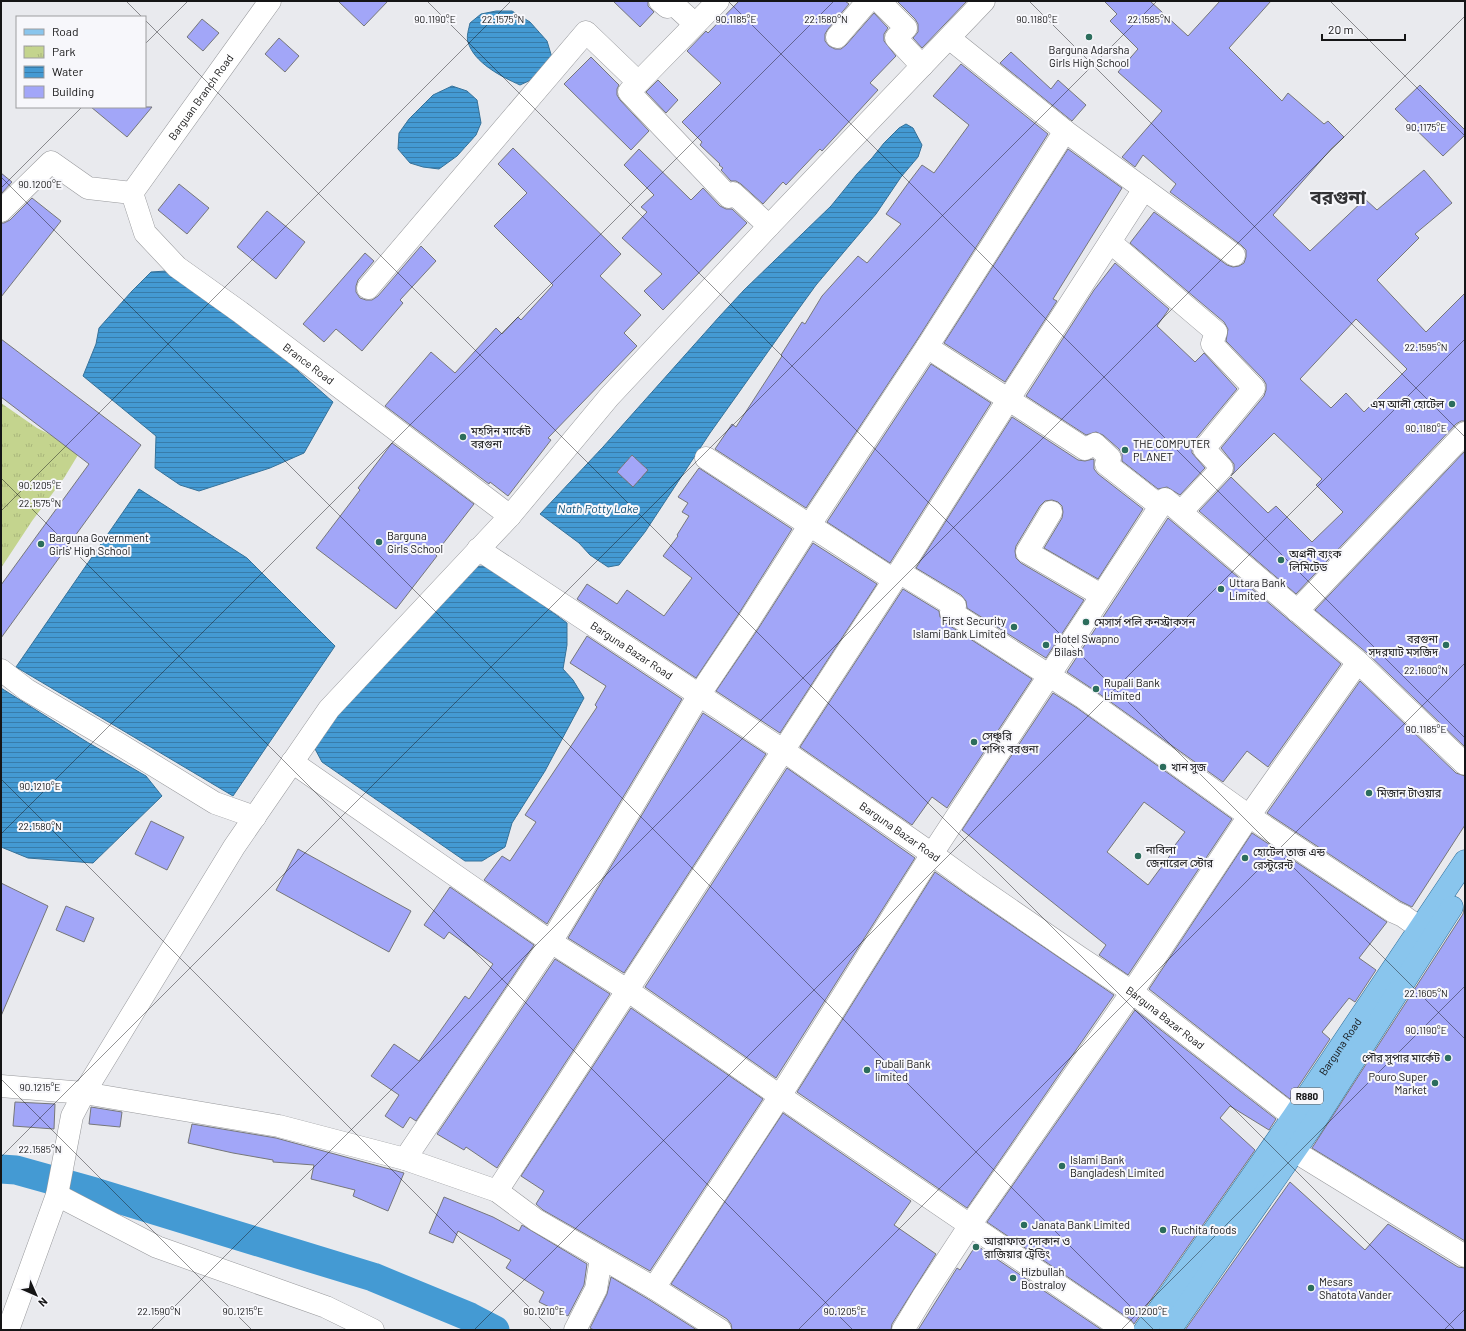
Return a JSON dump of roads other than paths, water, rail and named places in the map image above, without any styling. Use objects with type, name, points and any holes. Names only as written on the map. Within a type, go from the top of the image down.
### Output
[{"type":"main road","name":"Barguna Road","points":[[1170,1330],[1294,1151],[1302,1123],[1420,928],[1465,860]]},
{"type":"main road","name":"Barguna Road","points":[[1145,1330],[1302,1123],[1465,887]]},
{"type":"street","name":"Barguan Branch Road","points":[[132,193],[270,1]]},
{"type":"street","points":[[660,1],[667,7],[671,2],[695,24]]},
{"type":"street","points":[[718,1],[629,92],[729,197],[733,193],[769,226]]},
{"type":"street","points":[[837,37],[868,1]]},
{"type":"street","points":[[879,1],[906,28],[896,38],[922,66]]},
{"type":"street","points":[[8,1330],[57,1195],[72,1116],[84,1093],[234,847],[329,709],[510,516],[609,397],[769,226],[984,1]]},
{"type":"street","points":[[368,288],[586,32],[638,82]]},
{"type":"street","points":[[949,38],[1065,131],[1234,256]]},
{"type":"street","points":[[405,1159],[551,942],[699,695],[748,622],[1065,131]]},
{"type":"street","points":[[1,210],[51,162],[88,188],[132,193]]},
{"type":"street","points":[[497,1191],[897,576],[1144,189]]},
{"type":"street","name":"Brance Road","points":[[132,193],[145,233],[177,267],[240,312],[510,516]]},
{"type":"street","points":[[654,1288],[780,1096],[932,854],[1101,595],[1170,509],[1222,468],[1204,449],[1254,388],[1212,344],[1216,332],[1110,242]]},
{"type":"street","points":[[926,347],[1085,449],[1094,444],[1110,458],[1106,464],[1170,509],[1358,662],[1465,764]]},
{"type":"street","points":[[1297,611],[1465,433]]},
{"type":"street","points":[[706,458],[809,526],[897,576],[955,606],[952,612],[1049,674],[1250,816],[1420,928]]},
{"type":"street","points":[[1051,512],[1027,552],[1101,595]]},
{"type":"street","name":"Barguna Bazar Road","points":[[478,549],[784,751],[1002,904],[1132,992],[1302,1123]]},
{"type":"street","points":[[903,1330],[970,1225],[1132,992],[1250,816],[1358,662]]},
{"type":"street","points":[[1,670],[27,690],[120,744],[215,803],[255,817]]},
{"type":"street","points":[[292,762],[551,942],[627,990],[1124,1330]]},
{"type":"street","points":[[1,1086],[84,1093],[279,1126],[405,1159],[497,1191],[536,1220],[654,1288],[720,1330]]},
{"type":"street","points":[[1294,1151],[1465,1256]]},
{"type":"street","points":[[57,1195],[157,1247],[326,1307],[373,1330]]},
{"type":"street","points":[[575,1330],[596,1289],[601,1258]]},
{"type":"water","points":[[496,11],[512,11],[530,22],[547,41],[553,61],[544,74],[520,85],[505,78],[482,63],[471,50],[467,40],[470,23],[481,14]]},
{"type":"water","points":[[452,86],[467,91],[477,100],[481,123],[476,135],[457,156],[439,169],[423,167],[410,163],[398,149],[399,133],[409,119],[433,95]]},
{"type":"water","name":"Nath Potty Lake","points":[[906,124],[913,128],[922,145],[918,157],[901,177],[876,214],[816,285],[710,433],[645,532],[619,565],[608,567],[590,555],[579,543],[540,514],[603,447],[744,290],[831,206],[884,143],[899,128]],"holes":[[[632,456],[648,470],[633,487],[617,472]]]},
{"type":"water","points":[[166,271],[263,340],[333,402],[304,453],[270,468],[199,491],[180,485],[155,468],[156,436],[83,376],[96,344],[99,328],[151,272]]},
{"type":"water","points":[[139,489],[247,558],[335,646],[233,796],[16,667]]},
{"type":"water","points":[[483,566],[496,570],[567,623],[567,645],[563,669],[573,680],[584,698],[545,771],[512,823],[505,847],[482,861],[465,861],[322,762],[314,747],[324,727],[471,567]]},
{"type":"water","points":[[1,688],[87,742],[146,776],[162,796],[93,863],[28,858],[1,847]]},
{"type":"waterway","points":[[1,1169],[16,1170],[95,1192],[373,1277],[470,1317],[495,1330]]},
{"type":"place","name":"Barguna Adarsha Girls High School","points":[[1089,37]]},
{"type":"place","name":"এম আলী হোটেল","points":[[1452,404]]},
{"type":"place","name":"মহসিন মার্কেট বরগুনা","points":[[463,437]]},
{"type":"place","name":"THE COMPUTER PLANET","points":[[1125,450]]},
{"type":"place","name":"Barguna Girls School","points":[[379,542]]},
{"type":"place","name":"Barguna Government Girls' High School","points":[[41,544]]},
{"type":"place","name":"অগ্রনী ব্যংক লিমিটেড","points":[[1281,560]]},
{"type":"place","name":"Uttara Bank Limited","points":[[1221,589]]},
{"type":"place","name":"মেসার্স পলি কনস্ট্রাকসন","points":[[1086,622]]},
{"type":"place","name":"First Security Islami Bank Limited","points":[[1014,627]]},
{"type":"place","name":"Hotel Swapno Bilash","points":[[1046,645]]},
{"type":"place","name":"বরগুনা সদরঘাট মসজিদ","points":[[1446,645]]},
{"type":"place","name":"Rupali Bank Limited","points":[[1096,689]]},
{"type":"place","name":"সেঞ্চুরি শপিং বরগুনা","points":[[974,742]]},
{"type":"place","name":"খান সুজ","points":[[1163,767]]},
{"type":"place","name":"মিজান টাওয়ার","points":[[1369,793]]},
{"type":"place","name":"নাবিলা জেনারেল স্টোর","points":[[1138,856]]},
{"type":"place","name":"হোটেল তাজ এন্ড রেস্টুরেন্ট","points":[[1245,858]]},
{"type":"place","name":"পৌর সুপার মার্কেট","points":[[1448,1058]]},
{"type":"place","name":"Pubali Bank limited","points":[[867,1070]]},
{"type":"place","name":"Pouro Super Market","points":[[1435,1083]]},
{"type":"place","name":"Islami Bank Bangladesh Limited","points":[[1062,1166]]},
{"type":"place","name":"Janata Bank Limited","points":[[1024,1225]]},
{"type":"place","name":"Ruchita foods","points":[[1163,1230]]},
{"type":"place","name":"আরাফাত দোকান ও রাজিয়ার ট্রেডিং","points":[[976,1247]]},
{"type":"place","name":"Hizbullah Bostraloy","points":[[1013,1278]]},
{"type":"place","name":"Mesars Shatota Vander","points":[[1311,1288]]},
{"type":"district","name":"বরগুনা","points":[[1338,197]]}]
